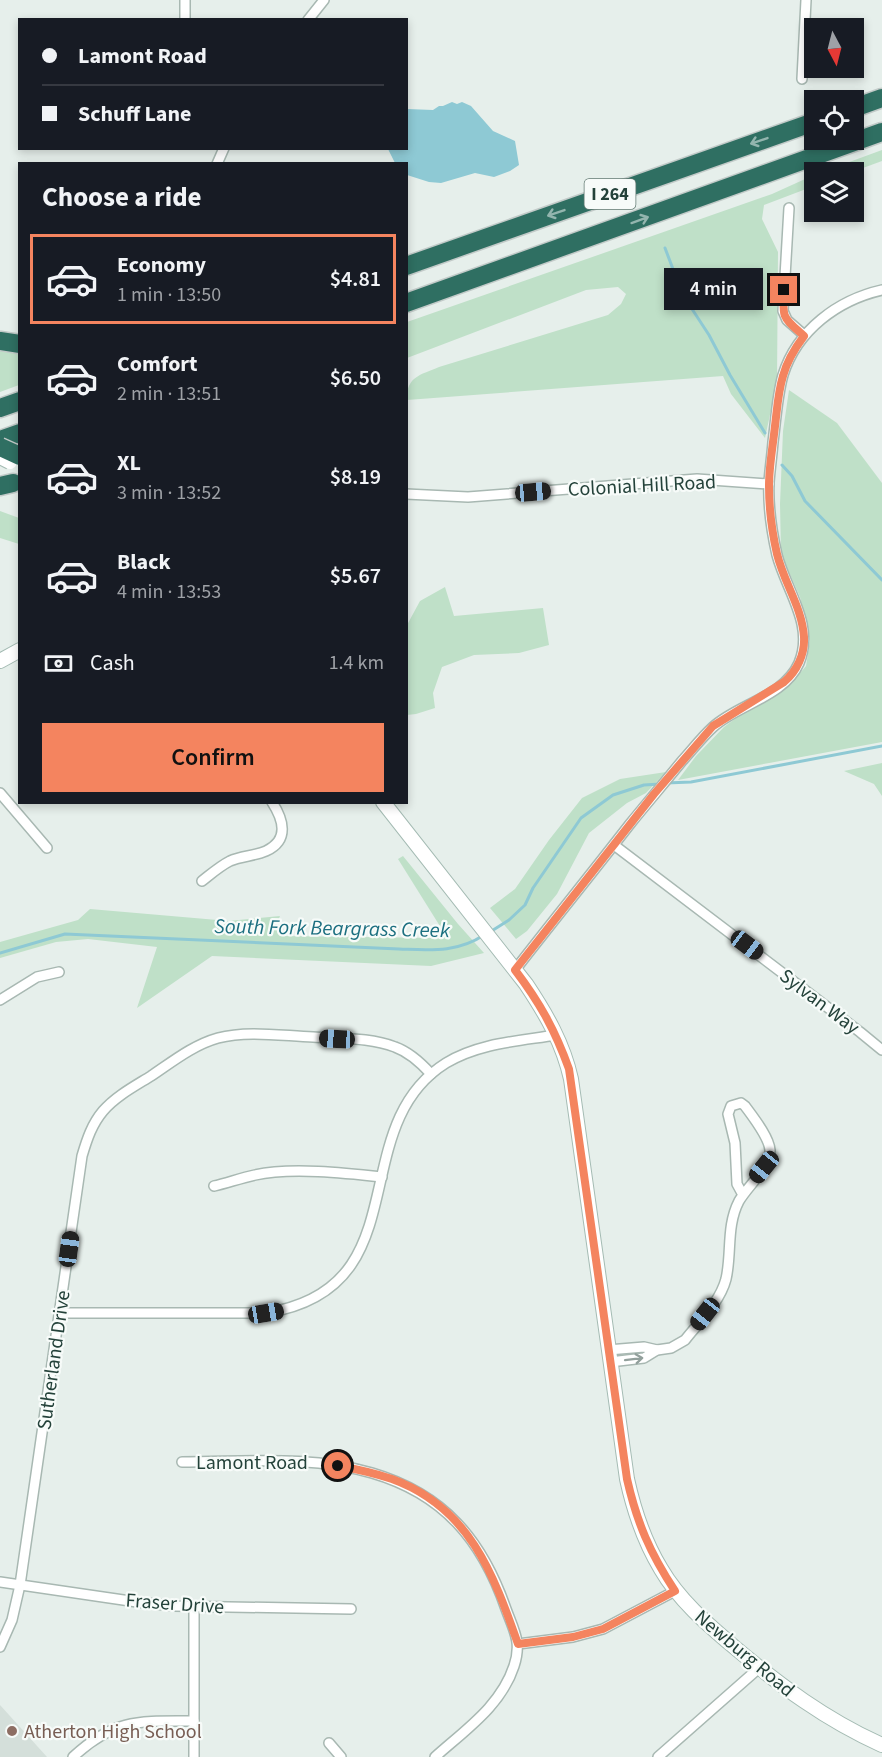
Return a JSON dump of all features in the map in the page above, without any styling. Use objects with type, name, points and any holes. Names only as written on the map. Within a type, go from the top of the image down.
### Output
[{"type":"highway","points":[[864,104],[882,98]]},
{"type":"highway","name":"I 264","points":[[408,265],[804,126]]},
{"type":"highway","name":"I 264","points":[[408,302],[882,132]]},
{"type":"highway","points":[[408,314],[485,286],[503,269]]},
{"type":"highway","points":[[0,341],[18,344]]},
{"type":"highway","points":[[0,408],[18,402]]},
{"type":"highway","points":[[0,440],[18,434]]},
{"type":"main road","points":[[0,661],[18,651]]},
{"type":"main road","name":"Newburg Road","points":[[385,804],[515,970],[543,1009],[556,1035],[571,1079],[627,1479],[634,1509],[648,1545],[675,1591],[713,1629],[759,1668],[810,1706],[843,1726],[882,1745]]},
{"type":"street","points":[[185,0],[185,18]]},
{"type":"street","points":[[310,18],[324,0]]},
{"type":"street","points":[[802,79],[806,0]]},
{"type":"street","points":[[789,208],[783,311],[787,320],[804,336]]},
{"type":"street","points":[[515,970],[654,794],[713,726],[765,695],[790,676],[802,655],[804,638],[796,602],[777,556],[769,484],[783,375],[804,336],[833,310],[860,297],[882,290]]},
{"type":"street","name":"Colonial Hill Road","points":[[408,494],[468,497],[698,479],[769,484]]},
{"type":"street","points":[[0,793],[47,848]]},
{"type":"street","points":[[202,881],[227,862],[265,851],[276,843],[281,835],[282,821],[273,804]]},
{"type":"street","name":"Sylvan Way","points":[[614,845],[882,1050]]},
{"type":"street","points":[[0,1000],[37,977],[59,972]]},
{"type":"street","name":"Sutherland Drive","points":[[0,1647],[12,1620],[20,1585],[82,1156],[88,1135],[96,1120],[111,1103],[197,1046],[231,1035],[252,1034],[382,1043],[400,1049],[416,1059],[431,1074]]},
{"type":"street","points":[[60,1313],[252,1314],[279,1311],[303,1303],[335,1282],[359,1253],[369,1229],[392,1134],[399,1116],[410,1098],[431,1074],[446,1063],[472,1050],[556,1035]]},
{"type":"street","points":[[609,1356],[644,1358],[657,1350],[671,1348],[685,1340],[722,1290],[726,1278],[733,1216],[743,1195],[764,1167],[770,1150],[768,1142],[746,1106],[741,1103],[731,1106],[728,1114],[735,1143],[737,1184],[743,1195]]},
{"type":"street","points":[[214,1186],[256,1174],[279,1172],[382,1177]]},
{"type":"street","name":"Lamont Road","points":[[182,1462],[319,1463],[370,1472],[416,1491],[460,1524],[478,1548],[501,1596],[518,1644]]},
{"type":"street","name":"Fraser Drive","points":[[0,1582],[137,1602],[194,1606],[351,1609]]},
{"type":"street","points":[[435,1757],[489,1709],[502,1693],[514,1666],[518,1644],[573,1637],[603,1629],[675,1591]]},
{"type":"street","points":[[194,1606],[194,1757]]},
{"type":"street","points":[[658,1757],[759,1668]]},
{"type":"street","points":[[73,1757],[88,1743],[119,1726],[146,1721],[194,1721]]},
{"type":"street","points":[[329,1743],[341,1757]]},
{"type":"shaded area","name":"Atherton High School","points":[[0,1705],[47,1757],[0,1757]]},
{"type":"green space","points":[[882,150],[882,161],[864,168],[864,162],[849,162]]},
{"type":"green space","points":[[804,180],[804,190],[764,205],[762,219],[778,252],[777,382],[765,438],[731,394],[723,376],[408,400],[409,386],[420,375],[439,367],[608,315],[621,304],[626,294],[618,287],[586,290],[408,358],[408,322],[772,194]]},
{"type":"green space","points":[[0,346],[18,348],[18,385],[0,392]]},
{"type":"green space","points":[[789,390],[837,423],[882,483],[882,742],[678,780],[696,756],[724,727],[751,707],[788,687],[806,666],[810,641],[800,597],[781,554],[780,504],[783,431]]},
{"type":"green space","points":[[0,511],[18,518],[18,544],[0,538]]},
{"type":"green space","points":[[445,587],[454,616],[543,608],[549,645],[519,653],[474,655],[442,667],[433,693],[435,708],[408,715],[408,623],[420,601]]},
{"type":"green space","points":[[882,763],[882,796],[874,784],[844,771]]},
{"type":"green space","points":[[666,772],[646,793],[627,803],[589,833],[557,894],[527,931],[516,939],[490,908],[515,889],[582,798],[620,779]]},
{"type":"green space","points":[[403,856],[484,953],[431,966],[212,956],[137,1008],[157,947],[88,939],[56,942],[0,958],[0,942],[78,920],[90,909],[229,921],[280,916],[275,928],[285,936],[438,938],[443,931],[398,859]]},
{"type":"water","points":[[452,102],[457,104],[462,102],[471,106],[493,131],[515,141],[519,165],[494,177],[475,173],[441,183],[408,175],[408,162],[394,162],[388,150],[408,150],[408,109],[433,110]]},
{"type":"waterway","points":[[665,248],[692,309],[765,433]]},
{"type":"waterway","points":[[782,465],[792,476],[805,501],[882,580]]},
{"type":"waterway","name":"South Fork Beargrass Creek","points":[[666,783],[691,782],[882,746]]},
{"type":"waterway","name":"South Fork Beargrass Creek","points":[[490,932],[509,920],[525,905],[533,888],[581,818],[613,795],[644,785],[660,784]]},
{"type":"waterway","name":"South Fork Beargrass Creek","points":[[0,953],[65,934],[422,950],[453,948],[484,935]]},
{"type":"place","name":"Atherton High School","points":[[12,1731]]},
{"type":"route","points":[[338,1466],[370,1472],[400,1483],[440,1506],[460,1524],[478,1548],[493,1577],[518,1644],[573,1637],[603,1629],[675,1591],[648,1545],[636,1516],[627,1479],[569,1069],[552,1025],[515,970],[654,794],[713,726],[784,682],[795,670],[802,655],[804,638],[796,602],[781,569],[774,542],[769,484],[783,375],[804,336],[784,316],[784,290]]}]
